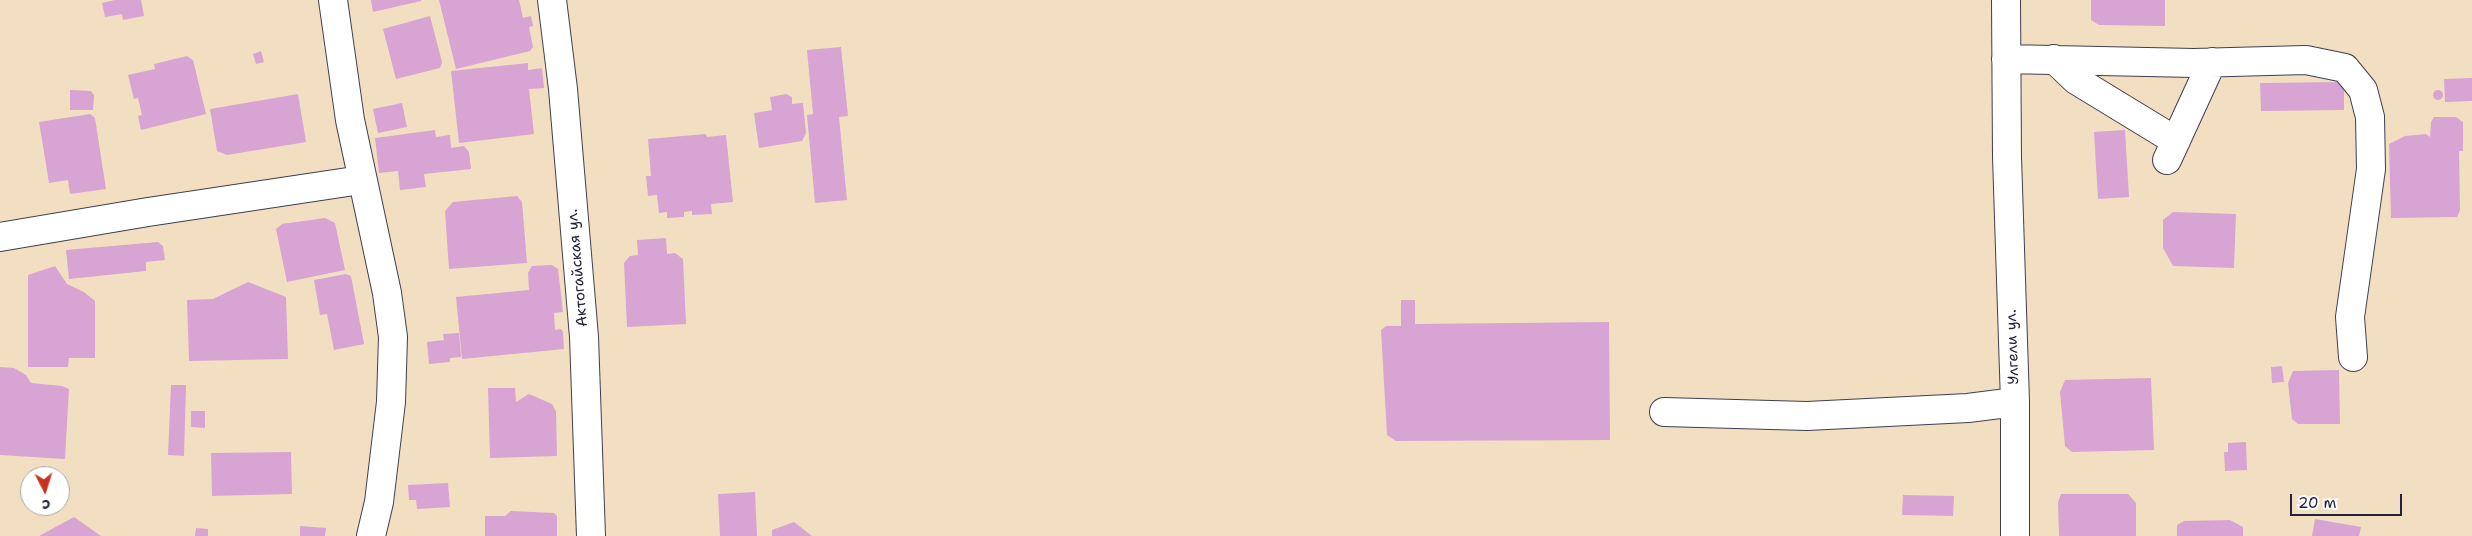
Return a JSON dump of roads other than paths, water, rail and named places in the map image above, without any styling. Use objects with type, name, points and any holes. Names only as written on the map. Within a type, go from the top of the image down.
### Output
[{"type":"street","points":[[333,0],[361,180],[387,293],[394,337],[390,412],[379,502],[371,536]]},
{"type":"street","name":"Актогайская ул.","points":[[552,0],[563,88],[584,338],[591,536]]},
{"type":"street","name":"Улгели ул.","points":[[1664,412],[1807,416],[1968,408],[2015,402],[2006,0]]},
{"type":"street","points":[[2006,58],[2212,62],[2306,60],[2345,68],[2363,90],[2370,117],[2371,169],[2350,317],[2353,357]]},
{"type":"street","points":[[2054,59],[2076,80],[2172,150],[2212,62]]},
{"type":"street","points":[[0,237],[148,212],[361,180]]},
{"type":"street","points":[[2015,402],[2015,536]]}]
